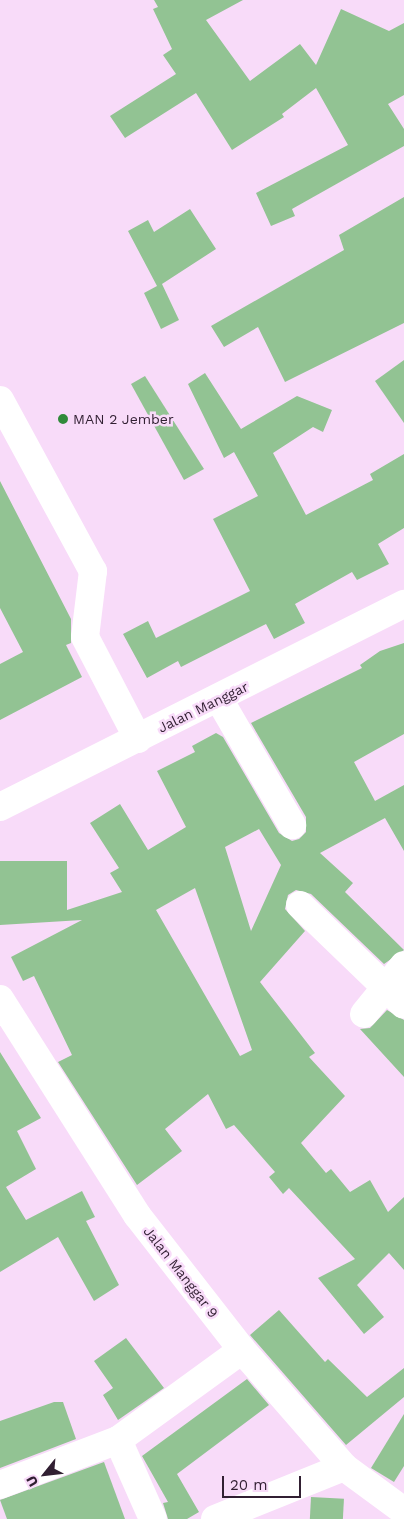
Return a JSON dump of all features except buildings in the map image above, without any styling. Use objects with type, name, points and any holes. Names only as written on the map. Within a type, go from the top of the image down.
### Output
[{"type":"street","points":[[0,400],[93,570],[85,637],[138,739]]},
{"type":"street","name":"Jalan Manggar","points":[[0,807],[219,699],[404,604]]},
{"type":"street","points":[[219,699],[292,825]]},
{"type":"street","points":[[300,905],[394,998]]},
{"type":"street","points":[[364,1014],[394,998],[404,965]]},
{"type":"street","name":"Jalan Manggar 9","points":[[0,999],[137,1215],[242,1350],[344,1467],[404,1511]]},
{"type":"street","points":[[0,1485],[118,1440],[242,1350]]},
{"type":"street","points":[[118,1440],[153,1519]]},
{"type":"street","points":[[215,1519],[344,1467]]},
{"type":"place","name":"MAN 2 Jember","points":[[63,419]]}]
